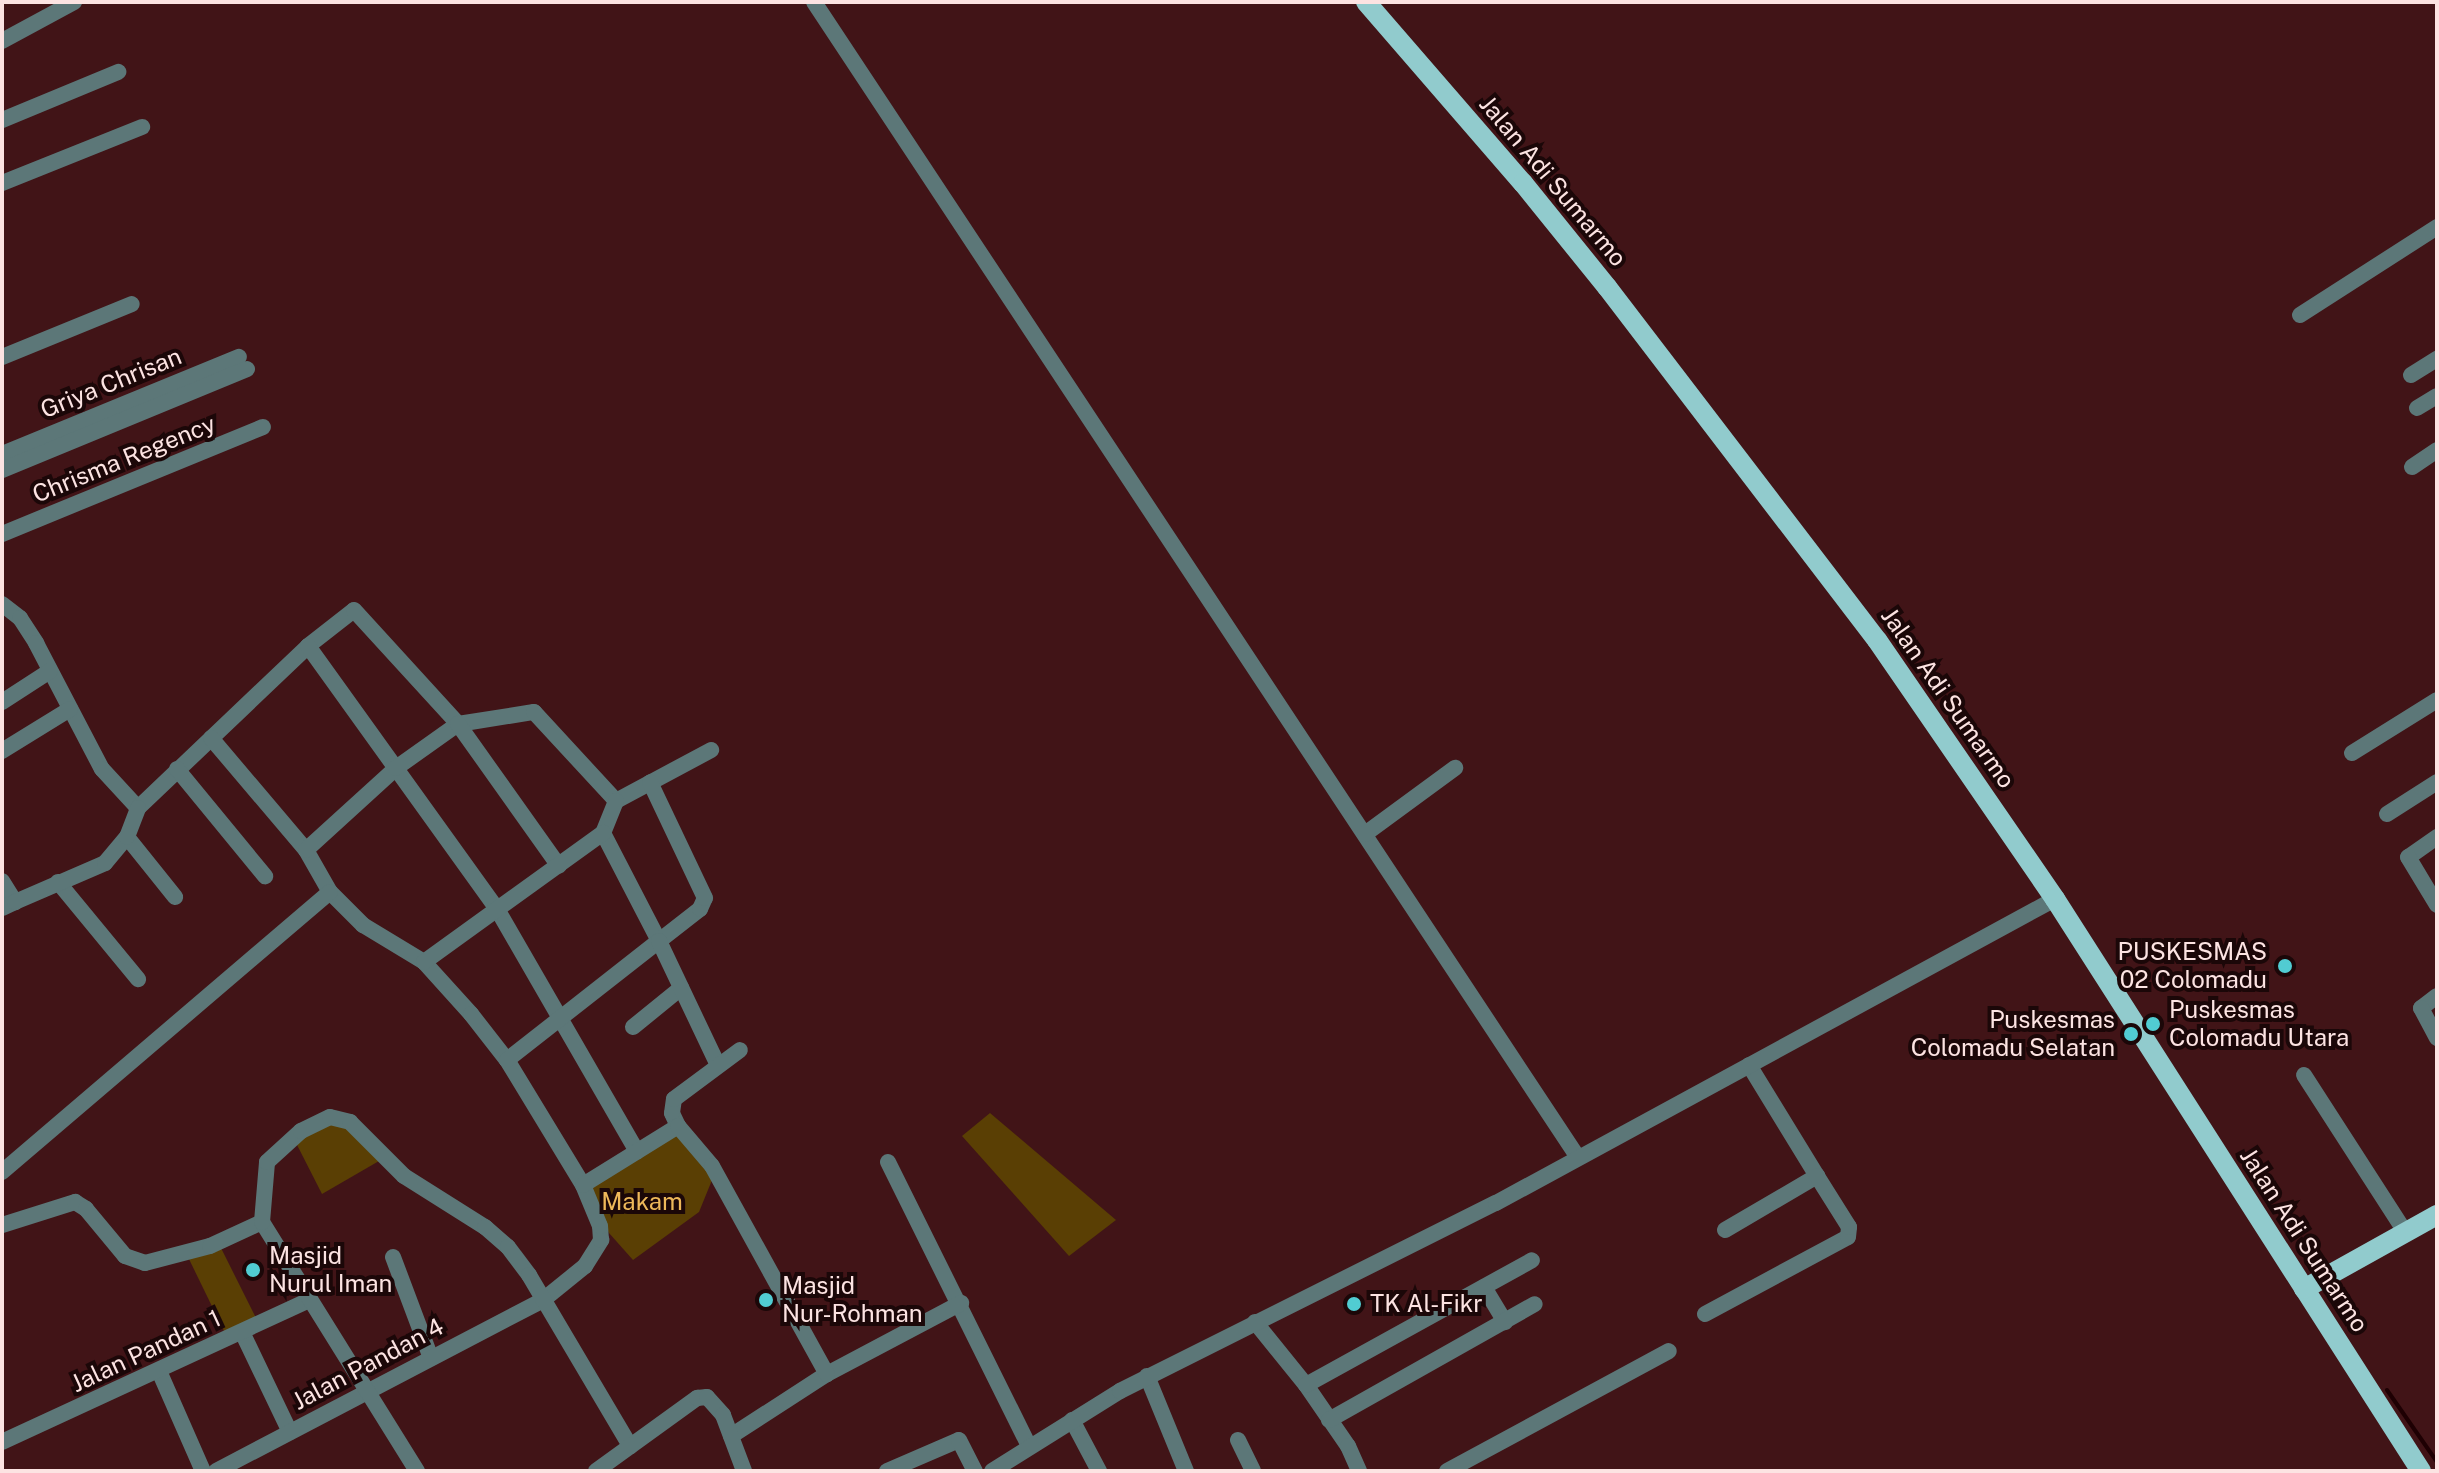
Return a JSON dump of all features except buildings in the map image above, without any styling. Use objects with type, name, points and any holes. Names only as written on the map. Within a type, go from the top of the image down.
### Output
[{"type":"main road","name":"Jalan Adi Sumarmo","points":[[1366,2],[1523,183],[1696,399],[1877,640],[2055,899],[2421,1471]]},
{"type":"main road","points":[[2304,1289],[2437,1215]]},
{"type":"street","points":[[2,41],[74,2]]},
{"type":"street","points":[[814,2],[1577,1156]]},
{"type":"street","points":[[2,120],[118,72]]},
{"type":"street","points":[[2,183],[142,127]]},
{"type":"street","points":[[2300,315],[2437,227]]},
{"type":"street","points":[[2,357],[132,304]]},
{"type":"street","points":[[2411,375],[2437,359]]},
{"type":"street","name":"Griya Chrisan","points":[[2,454],[243,363],[2,470]]},
{"type":"street","points":[[2417,408],[2437,396]]},
{"type":"street","name":"Chrisma Regency","points":[[2,534],[263,427]]},
{"type":"street","points":[[2412,467],[2435,455]]},
{"type":"street","points":[[2,604],[20,618],[106,775],[138,808]]},
{"type":"street","points":[[2,881],[8,905],[105,863],[127,837],[138,808],[308,646],[354,610],[458,724],[559,866]]},
{"type":"street","points":[[308,646],[497,909],[637,1151]]},
{"type":"street","points":[[2,702],[50,671]]},
{"type":"street","points":[[2352,753],[2437,700]]},
{"type":"street","points":[[2,751],[70,709]]},
{"type":"street","points":[[306,850],[396,768],[458,724],[534,712],[616,801]]},
{"type":"street","name":"Jalan Pandan 4","points":[[211,738],[306,850],[330,892],[363,925],[424,962],[507,1060],[547,1131],[583,1185],[600,1226],[601,1240],[585,1266],[543,1300],[216,1471]]},
{"type":"street","points":[[424,962],[603,833],[616,801],[711,750]]},
{"type":"street","points":[[1365,834],[1455,768]]},
{"type":"street","points":[[177,769],[265,876]]},
{"type":"street","points":[[507,1060],[700,909],[705,898],[650,782]]},
{"type":"street","points":[[2387,814],[2437,782]]},
{"type":"street","points":[[603,833],[718,1065]]},
{"type":"street","points":[[127,837],[175,897]]},
{"type":"street","points":[[2437,837],[2411,853],[2408,859],[2437,905]]},
{"type":"street","points":[[58,882],[138,979]]},
{"type":"street","points":[[2,1172],[330,892]]},
{"type":"street","points":[[992,1471],[1147,1376],[1367,1270],[2055,899]]},
{"type":"street","points":[[633,1027],[681,988]]},
{"type":"street","points":[[2437,996],[2421,1011],[2437,1038]]},
{"type":"street","points":[[740,1050],[674,1099],[672,1113],[678,1126],[712,1166],[827,1374]]},
{"type":"street","points":[[1705,1314],[1848,1237],[1849,1227],[1749,1065]]},
{"type":"street","points":[[2304,1075],[2406,1233]]},
{"type":"street","points":[[417,1471],[262,1222],[264,1173],[273,1153],[301,1131],[330,1117],[340,1117],[350,1122],[414,1183],[498,1237],[519,1260],[630,1446]]},
{"type":"street","points":[[583,1185],[678,1126]]},
{"type":"street","points":[[888,1162],[961,1303],[1029,1446]]},
{"type":"street","points":[[1725,1230],[1817,1176]]},
{"type":"street","points":[[2,1225],[75,1202],[86,1209],[125,1256],[145,1263],[201,1250],[262,1222]]},
{"type":"street","points":[[393,1257],[431,1358]]},
{"type":"street","points":[[1306,1385],[1532,1260]]},
{"type":"street","points":[[1484,1287],[1505,1322]]},
{"type":"street","name":"Jalan Pandan 1","points":[[2,1442],[309,1300]]},
{"type":"street","points":[[731,1436],[827,1374],[961,1303]]},
{"type":"street","points":[[1329,1420],[1535,1304]]},
{"type":"street","points":[[1255,1322],[1306,1385],[1348,1446],[1359,1471]]},
{"type":"street","points":[[242,1332],[290,1432]]},
{"type":"street","points":[[1447,1471],[1669,1351]]},
{"type":"street","points":[[159,1371],[203,1471]]},
{"type":"street","points":[[1147,1376],[1186,1471]]},
{"type":"street","points":[[596,1471],[697,1398],[707,1397],[716,1405],[744,1471]]},
{"type":"street","points":[[1072,1420],[1099,1471]]},
{"type":"street","points":[[887,1471],[959,1440],[975,1471]]},
{"type":"street","points":[[1238,1440],[1253,1471]]},
{"type":"green space","points":[[990,1113],[1116,1220],[1069,1256],[962,1136]]},
{"type":"green space","points":[[321,1124],[343,1125],[379,1161],[322,1194],[294,1139]]},
{"type":"green space","name":"Makam","points":[[675,1134],[703,1162],[712,1180],[699,1212],[633,1260],[609,1233],[588,1187]]},
{"type":"green space","points":[[221,1248],[256,1318],[225,1333],[187,1255]]},
{"type":"waterway","points":[[2387,1390],[2437,1462]]},
{"type":"place","name":"PUSKESMAS 02 Colomadu","points":[[2285,966]]},
{"type":"place","name":"Puskesmas Colomadu Utara","points":[[2153,1024]]},
{"type":"place","name":"Puskesmas Colomadu Selatan","points":[[2131,1034]]},
{"type":"place","name":"Masjid Nurul Iman","points":[[253,1270]]},
{"type":"place","name":"Masjid Nur-Rohman","points":[[766,1300]]},
{"type":"place","name":"TK Al-Fikr","points":[[1354,1304]]}]
